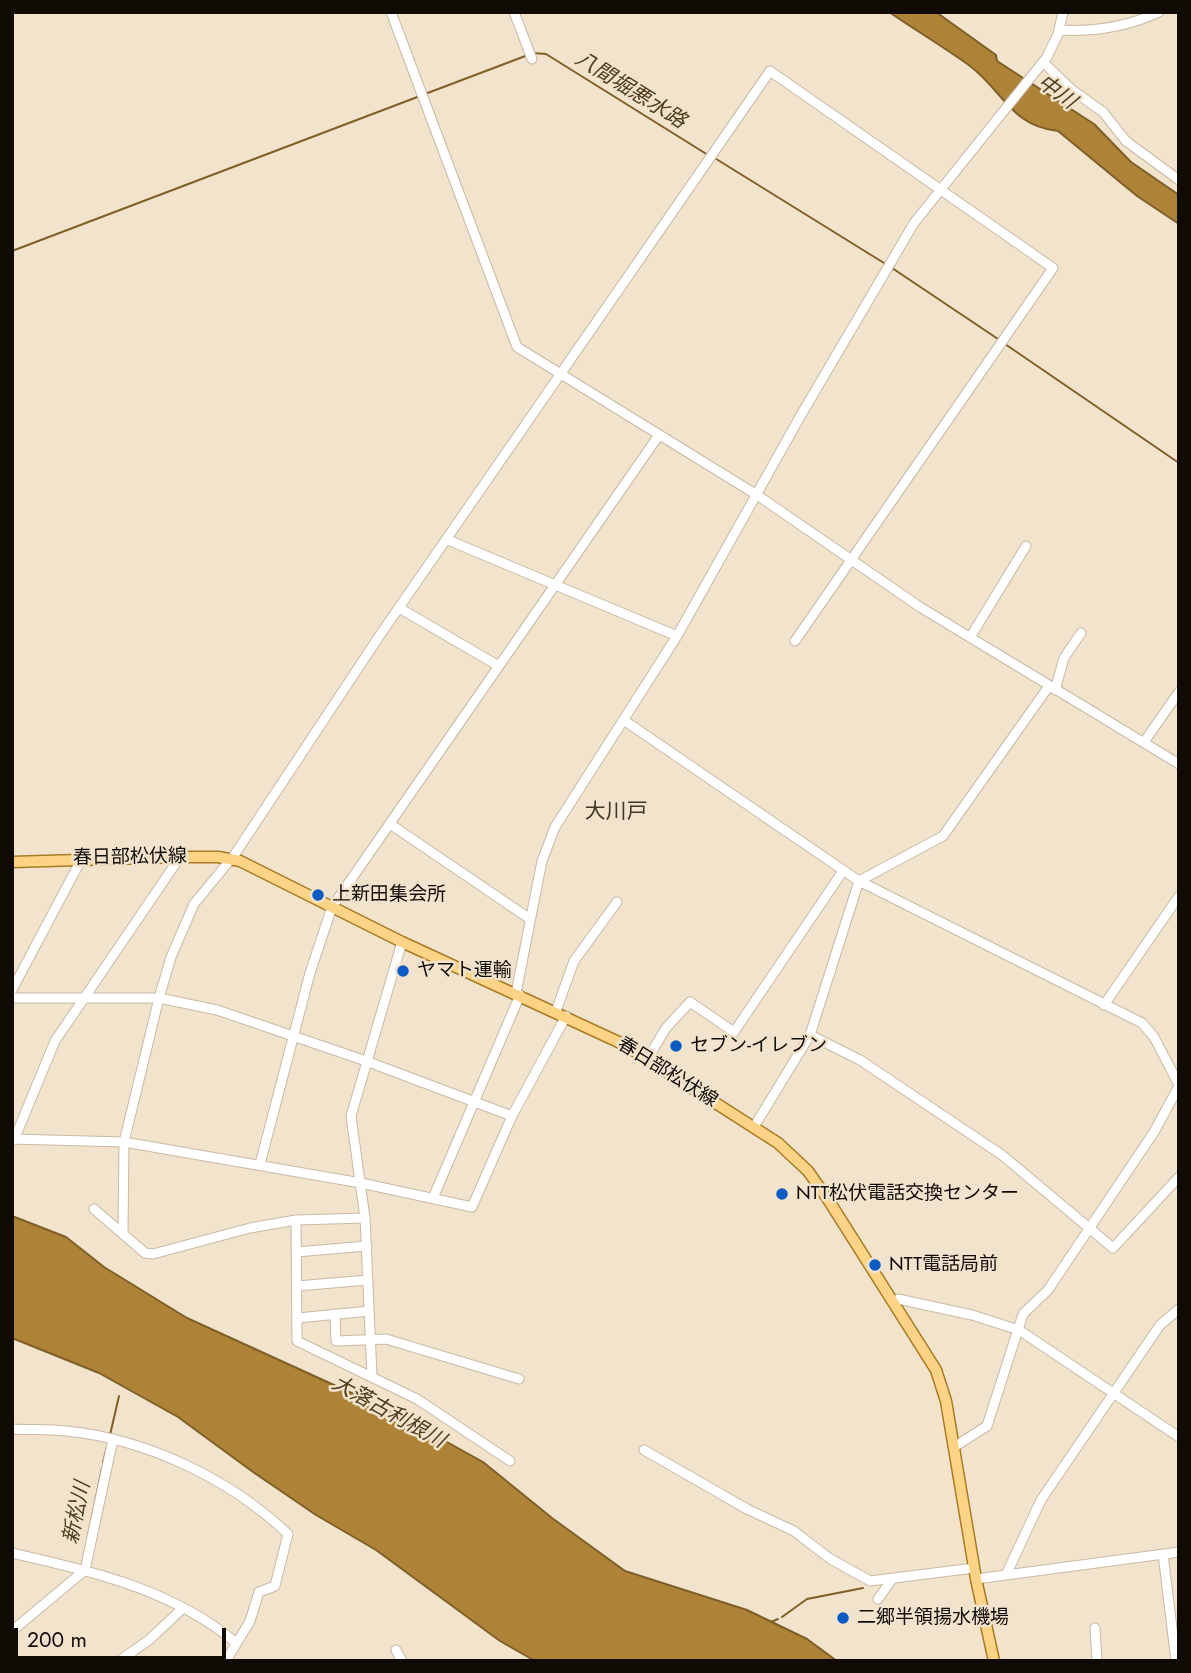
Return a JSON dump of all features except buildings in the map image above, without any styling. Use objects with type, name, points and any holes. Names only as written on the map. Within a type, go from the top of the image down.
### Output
[{"type":"main road","name":"春日部松伏線","points":[[12,862],[230,858],[276,877],[402,942],[561,1014],[648,1058],[754,1127],[794,1157],[812,1177],[931,1359],[946,1401],[975,1574],[994,1661]]},
{"type":"street","points":[[391,12],[517,347],[757,495],[920,607],[1179,764]]},
{"type":"street","points":[[514,12],[532,59]]},
{"type":"street","points":[[433,1198],[518,994],[542,861],[555,827],[625,722],[677,636],[888,265],[939,188],[1043,63],[1060,30],[1063,12]]},
{"type":"street","points":[[1060,30],[1083,31],[1130,25],[1159,12]]},
{"type":"street","points":[[1043,63],[1072,90],[1103,112],[1126,141],[1179,180]]},
{"type":"street","points":[[123,1232],[124,1142],[171,957],[194,904],[230,858],[770,71],[1053,268],[795,641]]},
{"type":"street","points":[[260,1164],[293,1035],[332,907],[497,665],[659,435]]},
{"type":"street","points":[[448,540],[677,636]]},
{"type":"street","points":[[971,636],[1026,546]]},
{"type":"street","points":[[401,609],[497,665]]},
{"type":"street","points":[[754,1127],[810,1035],[859,881],[943,836],[1052,688],[1064,658],[1081,633]]},
{"type":"street","points":[[1143,741],[1179,692]]},
{"type":"street","points":[[625,722],[859,881],[1142,1023],[1154,1037],[1179,1086],[1154,1132],[1048,1290],[1023,1314],[987,1426],[954,1447]]},
{"type":"street","points":[[390,824],[530,919]]},
{"type":"street","points":[[180,857],[82,999],[47,1056],[13,1139],[124,1142],[260,1164],[472,1207],[561,1014],[574,961],[617,902]]},
{"type":"street","points":[[12,990],[81,860]]},
{"type":"street","points":[[648,1058],[666,1028],[690,1002],[734,1032],[844,871]]},
{"type":"street","points":[[1104,1005],[1179,896]]},
{"type":"street","points":[[372,1376],[365,1218],[351,1116],[402,942]]},
{"type":"street","points":[[12,999],[159,998],[217,1010],[366,1061],[512,1116]]},
{"type":"street","points":[[810,1035],[860,1060],[1002,1155],[1113,1248],[1179,1177]]},
{"type":"street","points":[[94,1209],[145,1253],[153,1254],[250,1228],[296,1220],[365,1218]]},
{"type":"street","points":[[296,1220],[297,1341],[417,1399],[510,1461]]},
{"type":"street","points":[[296,1252],[366,1246]]},
{"type":"street","points":[[297,1286],[368,1280]]},
{"type":"street","points":[[898,1299],[971,1315],[1019,1330],[1179,1437]]},
{"type":"street","points":[[1006,1575],[1041,1500],[1160,1325],[1179,1309]]},
{"type":"street","points":[[298,1318],[369,1311]]},
{"type":"street","points":[[335,1314],[336,1341],[387,1339],[519,1379]]},
{"type":"street","points":[[12,1429],[67,1431],[113,1439],[199,1471],[257,1505],[288,1534],[275,1586],[259,1592],[250,1621],[226,1661]]},
{"type":"street","points":[[12,1631],[85,1570],[113,1439]]},
{"type":"street","points":[[643,1450],[747,1509],[793,1531],[851,1573],[870,1581],[975,1574],[1006,1575],[1179,1552]]},
{"type":"street","points":[[12,1553],[124,1580],[183,1608],[235,1642]]},
{"type":"street","points":[[1163,1554],[1176,1661]]},
{"type":"street","points":[[878,1599],[894,1578]]},
{"type":"street","points":[[119,1661],[149,1640],[183,1608]]},
{"type":"street","points":[[1094,1629],[1097,1661]]},
{"type":"street","points":[[396,1650],[402,1661]]},
{"type":"water","points":[[889,12],[936,12],[996,55],[997,61],[1094,124],[1131,162],[1179,195],[1179,224],[1137,196],[1058,131],[1042,128],[1018,115],[970,66]]},
{"type":"water","name":"大落古利根川","points":[[12,1216],[66,1237],[104,1267],[187,1318],[391,1411],[483,1462],[552,1518],[625,1571],[747,1610],[807,1639],[837,1661],[535,1661],[500,1641],[376,1550],[316,1515],[178,1417],[99,1373],[12,1338]]},
{"type":"waterway","name":"八間堀悪水路","points":[[533,53],[546,54],[708,155]]},
{"type":"waterway","name":"八間堀悪水路","points":[[425,94],[528,55]]},
{"type":"waterway","name":"八間堀悪水路","points":[[12,251],[420,96]]},
{"type":"waterway","name":"八間堀悪水路","points":[[713,157],[884,263]]},
{"type":"waterway","name":"八間堀悪水路","points":[[892,268],[998,339]]},
{"type":"waterway","name":"八間堀悪水路","points":[[1005,344],[1179,463]]},
{"type":"waterway","name":"新松川","points":[[110,1435],[119,1396]]},
{"type":"waterway","name":"新松川","points":[[103,1462],[107,1447]]},
{"type":"waterway","name":"新松川","points":[[88,1536],[102,1468]]},
{"type":"waterway","name":"新松川","points":[[82,1564],[87,1542]]},
{"type":"waterway","points":[[782,1617],[807,1599],[863,1588]]},
{"type":"waterway","points":[[771,1622],[778,1619]]},
{"type":"place","name":"上新田集会所","points":[[318,895]]},
{"type":"place","name":"ヤマト運輸","points":[[403,971]]},
{"type":"place","name":"セブン-イレブン","points":[[676,1046]]},
{"type":"place","name":"NTT松伏電話交換センター","points":[[782,1194]]},
{"type":"place","name":"NTT電話局前","points":[[875,1265]]},
{"type":"place","name":"二郷半領揚水機場","points":[[843,1618]]},
{"type":"district","name":"大川戸","points":[[616,813]]},
{"type":"water label","name":"中川","points":[[1056,93]]}]
